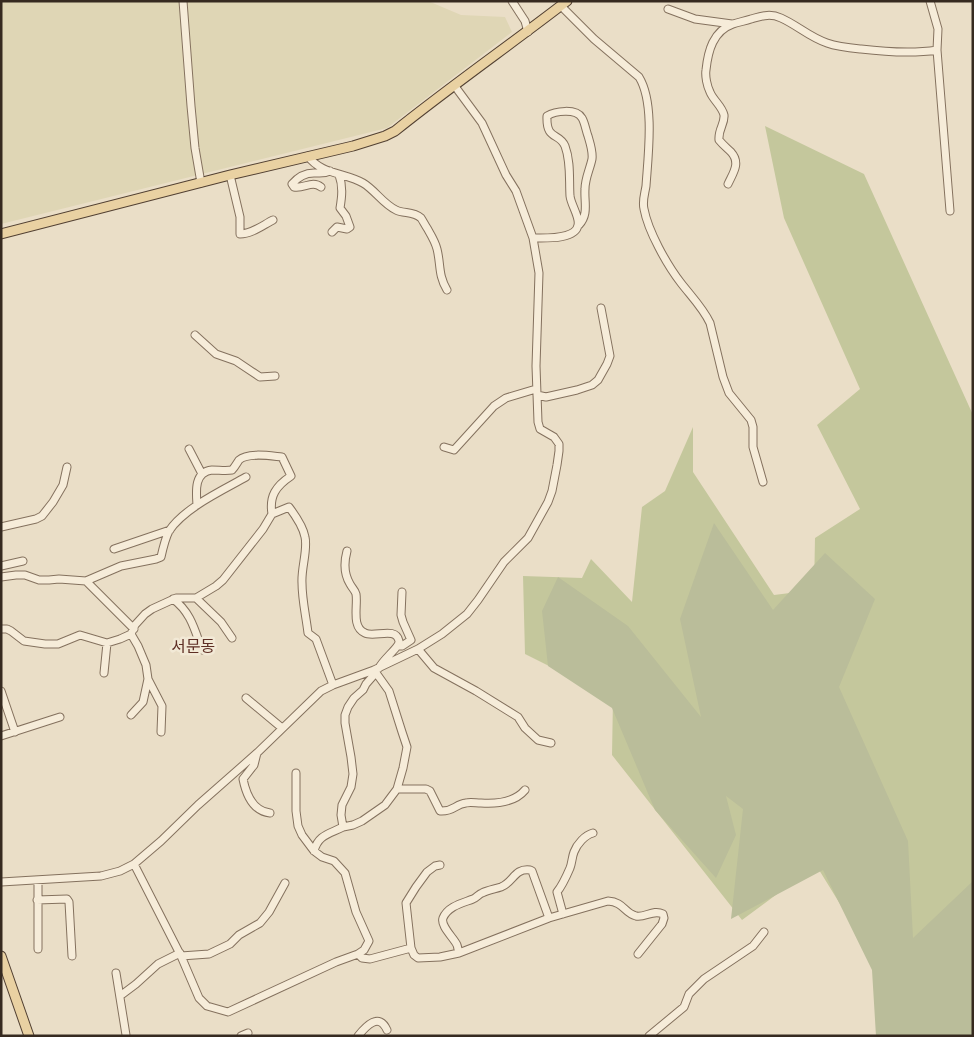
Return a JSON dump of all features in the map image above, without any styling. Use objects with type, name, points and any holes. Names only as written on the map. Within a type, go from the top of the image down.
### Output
[{"type":"main road","points":[[1,234],[230,175],[353,146],[385,136],[395,131],[564,4]]},
{"type":"main road","points":[[1,956],[29,1036]]},
{"type":"street","points":[[183,1],[195,148],[201,183]]},
{"type":"street","points":[[512,1],[525,21],[528,32]]},
{"type":"street","points":[[930,1],[938,29],[937,50],[950,211]]},
{"type":"street","points":[[564,4],[594,39],[639,78],[643,85],[647,103],[649,140],[643,206],[646,217],[665,258],[707,316],[722,377],[729,393],[751,420],[753,447],[763,482]]},
{"type":"street","points":[[668,9],[695,19],[732,24]]},
{"type":"street","points":[[728,184],[735,170],[735,157],[719,140],[718,134],[724,117],[723,111],[710,92],[705,71],[712,42],[724,28],[764,15],[771,15],[794,25],[810,36],[844,47],[882,52],[926,52],[937,50]]},
{"type":"street","points":[[1,882],[101,876],[120,871],[134,864],[257,753],[313,697],[333,685],[377,669],[418,649],[442,634],[467,614],[504,562],[528,538],[552,491],[559,451],[559,444],[554,437],[540,429],[538,422],[536,392],[539,273],[533,238],[516,191],[506,175],[482,123],[454,85]]},
{"type":"street","points":[[533,238],[564,237],[576,230],[582,221],[586,206],[584,187],[592,158],[591,147],[582,117],[573,112],[552,113],[547,116],[547,127],[551,134],[565,145],[571,199],[579,225]]},
{"type":"street","points":[[308,156],[311,161],[330,171],[363,183],[396,211],[414,214],[421,219],[435,241],[441,278],[447,290]]},
{"type":"street","points":[[321,186],[314,184],[299,188],[294,187],[292,184],[300,177],[308,174],[326,174],[330,171]]},
{"type":"street","points":[[230,175],[240,217],[240,234],[253,231],[273,220]]},
{"type":"street","points":[[332,232],[337,227],[347,229],[350,227],[346,216],[340,208],[342,184],[339,175]]},
{"type":"street","points":[[444,447],[454,450],[494,406],[506,398],[536,392],[546,397],[592,385],[598,380],[608,364],[610,356],[601,308]]},
{"type":"street","points":[[195,334],[216,354],[236,361],[260,377],[275,376]]},
{"type":"street","points":[[189,449],[202,474]]},
{"type":"street","points":[[197,505],[197,481],[202,474],[208,471],[232,470],[239,460],[245,457],[282,457],[291,476],[283,482],[272,496],[272,514]]},
{"type":"street","points":[[1,527],[42,516],[63,485],[67,467]]},
{"type":"street","points":[[1,577],[25,575],[39,580],[86,581],[121,566],[161,557],[163,546],[170,530],[188,511],[246,477]]},
{"type":"street","points":[[1,629],[7,629],[24,641],[45,644],[58,644],[80,635],[106,643],[120,639],[132,632],[135,625],[145,614],[157,606],[173,599],[196,598],[216,586],[223,580],[263,529],[272,514],[288,507],[300,523],[306,536],[302,565],[302,583],[308,633],[316,639],[333,685]]},
{"type":"street","points":[[114,549],[170,530]]},
{"type":"street","points":[[347,551],[345,567],[348,580],[356,593],[356,618],[360,629],[365,634],[392,634],[396,636],[399,642],[398,646]]},
{"type":"street","points":[[1,566],[24,561]]},
{"type":"street","points":[[86,581],[132,632],[146,665],[148,679],[162,706],[161,732]]},
{"type":"street","points":[[343,827],[342,805],[351,787],[353,774],[345,715],[354,698],[374,676],[384,659],[398,646],[402,646],[410,640],[403,622],[402,592]]},
{"type":"street","points":[[196,598],[222,622],[232,638]]},
{"type":"street","points":[[173,599],[189,615],[202,650]]},
{"type":"street","points":[[104,673],[106,643]]},
{"type":"street","points":[[418,649],[434,668],[518,717],[525,728],[538,740],[551,743]]},
{"type":"street","points":[[314,851],[316,843],[321,838],[343,827],[362,821],[378,811],[397,790],[407,747],[389,691],[377,669]]},
{"type":"street","points":[[131,715],[143,702],[148,679]]},
{"type":"street","points":[[1,691],[14,732]]},
{"type":"street","points":[[246,698],[282,728]]},
{"type":"street","points":[[1,736],[60,717]]},
{"type":"street","points":[[257,753],[254,765],[244,779],[244,784],[254,805],[260,810],[270,813]]},
{"type":"street","points":[[134,864],[181,955],[199,998],[206,1006],[228,1012],[336,962],[358,954],[364,950],[369,941],[356,912],[344,873],[334,862],[314,851],[298,826],[296,773]]},
{"type":"street","points":[[397,790],[430,791],[440,811],[452,810],[458,805],[466,803],[494,803],[513,799],[525,790]]},
{"type":"street","points":[[563,914],[557,892],[562,887],[574,852],[582,840],[588,834],[593,833]]},
{"type":"street","points":[[440,865],[427,872],[406,903],[411,948],[414,955],[418,958],[440,957],[459,953],[549,918],[608,901],[616,901],[630,913],[638,916],[655,912],[662,914],[664,918],[662,924],[638,954]]},
{"type":"street","points":[[459,953],[457,944],[447,931],[443,918],[462,902],[476,898],[482,892],[505,885],[514,875],[522,870],[532,871],[549,918]]},
{"type":"street","points":[[38,880],[38,949]]},
{"type":"street","points":[[120,996],[158,964],[181,955],[209,954],[230,944],[260,923],[269,912],[285,883]]},
{"type":"street","points":[[38,900],[67,899],[69,902],[72,956]]},
{"type":"street","points":[[649,1036],[684,1007],[689,994],[704,979],[753,946],[764,932]]},
{"type":"street","points":[[358,954],[362,958],[370,958],[411,948]]},
{"type":"street","points":[[116,973],[126,1035]]},
{"type":"street","points":[[358,1036],[368,1024],[373,1022],[379,1021],[384,1024],[387,1030]]},
{"type":"shaded area","points":[[1,1],[428,1],[461,15],[505,17],[512,32],[387,128],[1,224]]},
{"type":"green space","points":[[765,126],[864,174],[973,415],[973,1036],[882,972],[816,865],[742,920],[612,755],[613,698],[525,654],[523,576],[582,578],[591,559],[632,602],[642,507],[665,491],[693,427],[693,472],[774,595],[814,590],[815,538],[860,509],[817,425],[860,389],[784,218]]},
{"type":"green space","points":[[714,523],[773,610],[825,553],[875,599],[839,687],[908,841],[913,938],[973,881],[973,1036],[876,1036],[872,970],[823,870],[731,919],[743,809],[726,796],[736,835],[716,878],[655,810],[612,708],[548,666],[542,611],[558,577],[628,626],[701,717],[680,619]]},
{"type":"district","name":"서문동","points":[[193,646]]}]
